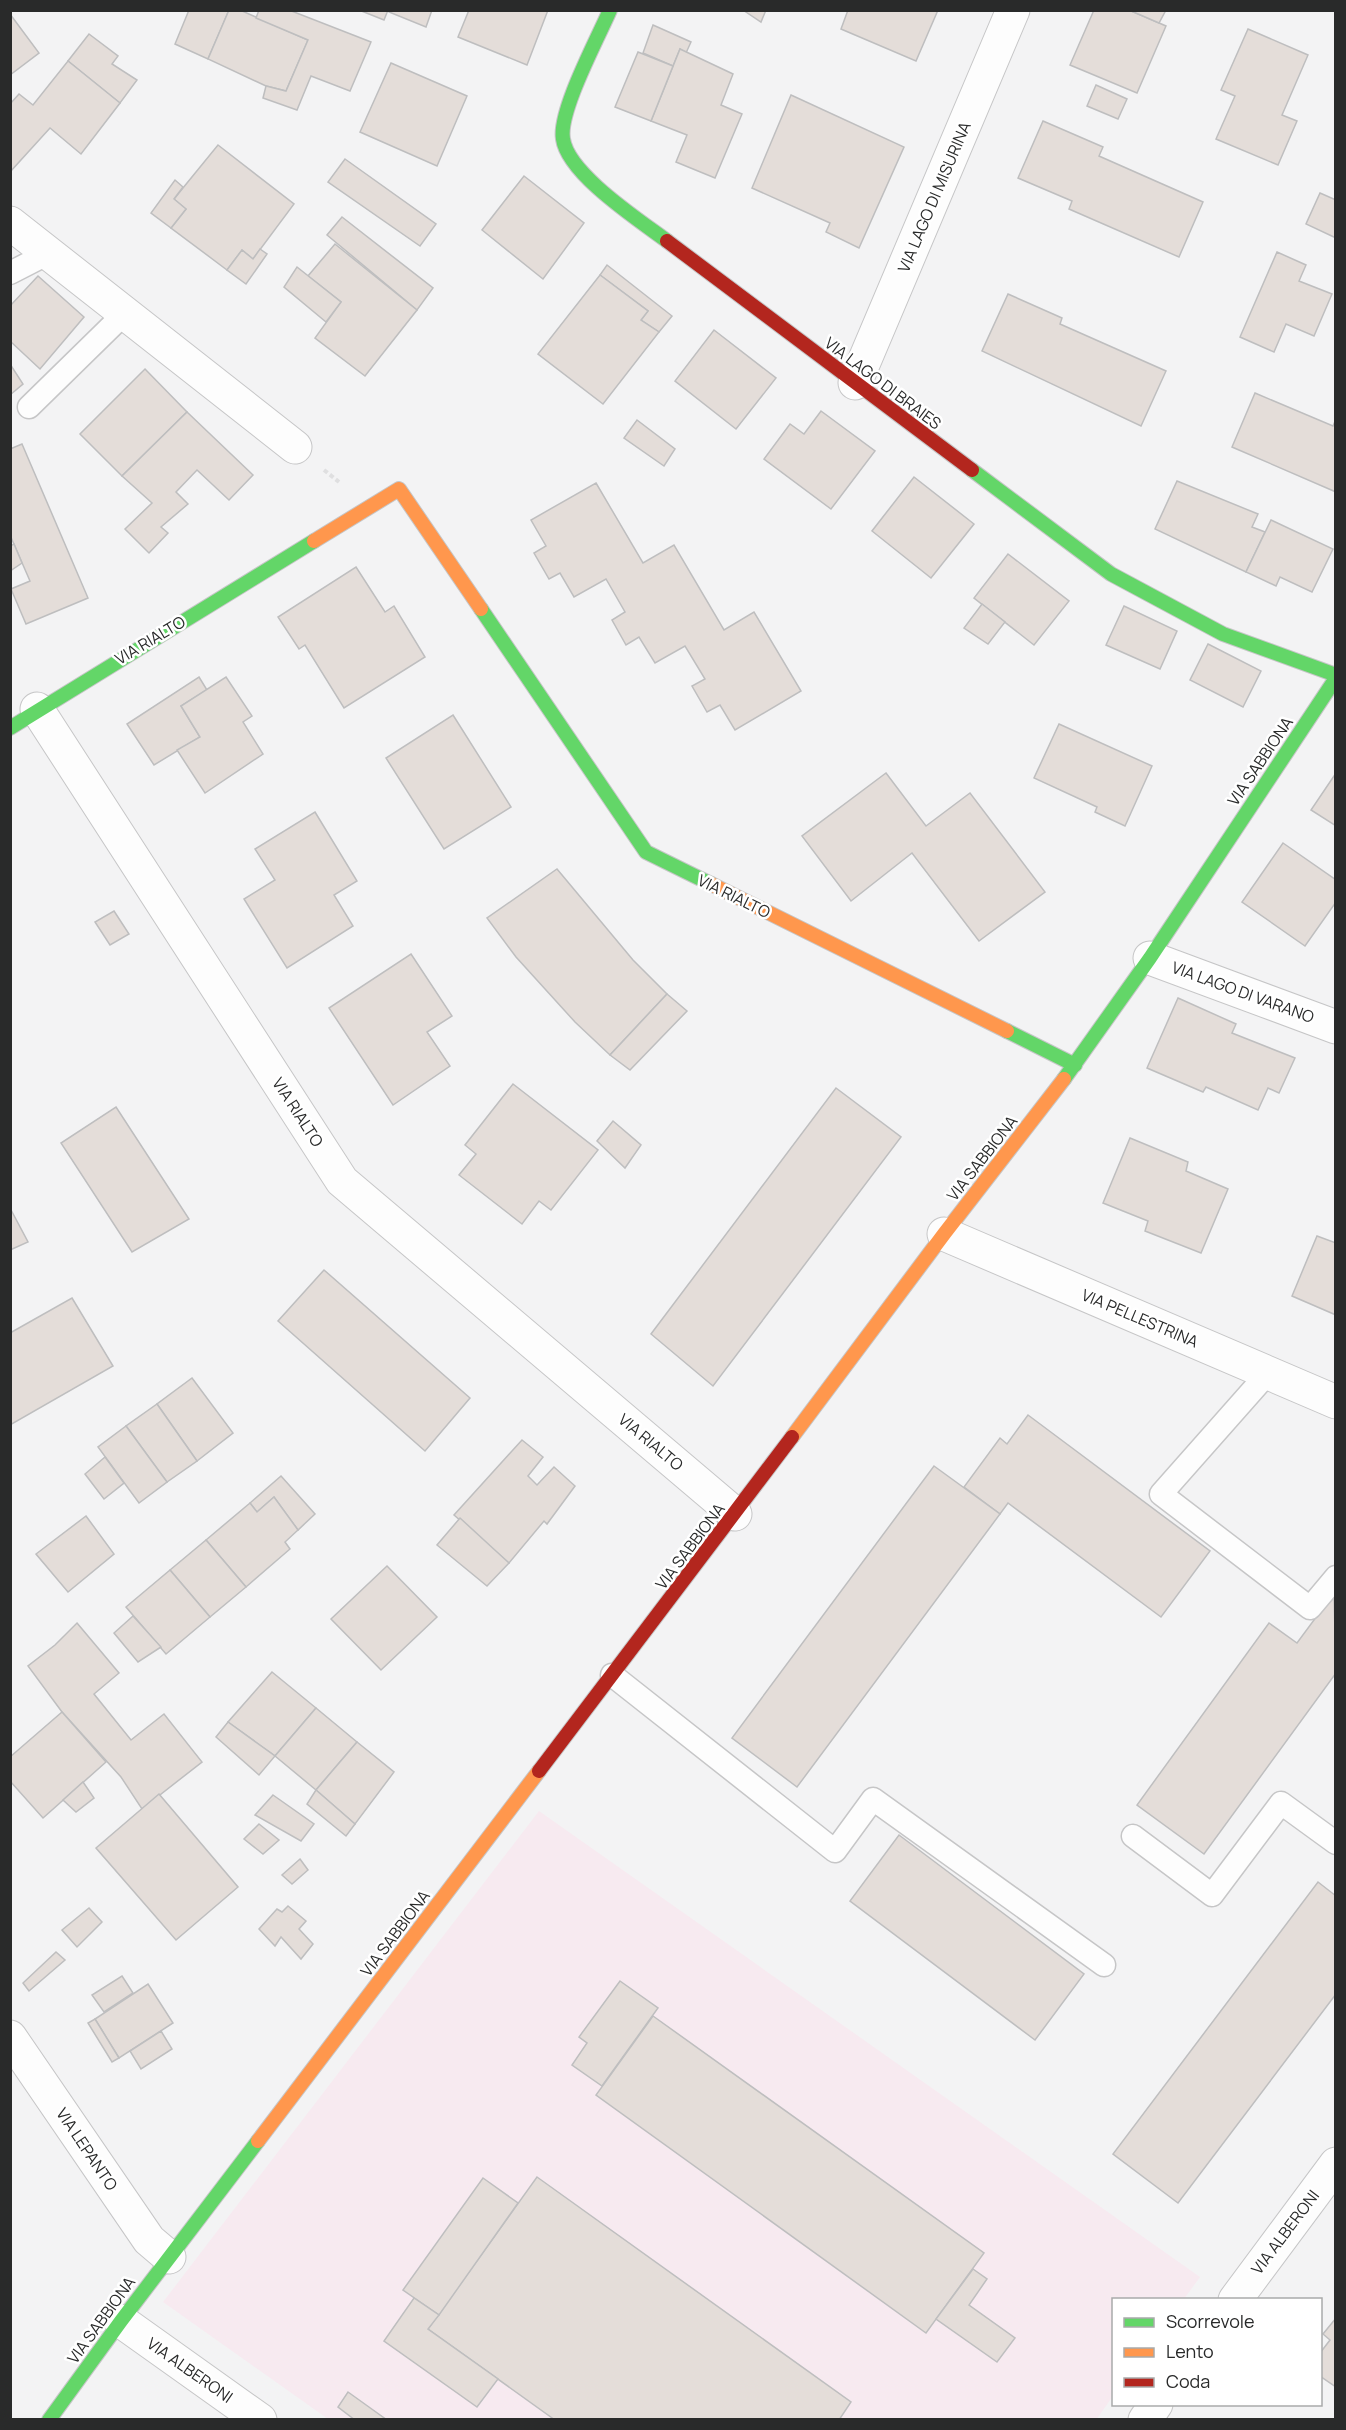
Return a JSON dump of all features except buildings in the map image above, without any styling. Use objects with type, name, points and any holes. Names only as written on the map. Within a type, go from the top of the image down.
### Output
[{"type":"street","name":"VIA LAGO DI BRAIES","points":[[610,10],[569,107],[562,136],[572,161],[610,198],[1111,574],[1223,634],[1335,676]]},
{"type":"street","name":"VIA LAGO DI MISURINA","points":[[855,382],[1013,10]]},
{"type":"street","points":[[10,223],[295,447]]},
{"type":"street","name":"VIA RIALTO","points":[[735,1514],[342,1181],[38,710],[399,489],[646,852],[1075,1065]]},
{"type":"street","name":"VIA SABBIONA","points":[[49,2420],[121,2320],[735,1514],[944,1234],[1075,1065],[1150,958],[1335,676]]},
{"type":"street","points":[[10,728],[38,710]]},
{"type":"street","name":"VIA LAGO DI VARANO","points":[[1150,958],[1335,1027]]},
{"type":"street","name":"VIA PELLESTRINA","points":[[944,1234],[1335,1402]]},
{"type":"street","name":"VIA LEPANTO","points":[[10,2037],[149,2240],[169,2257]]},
{"type":"street","name":"VIA ALBERONI","points":[[1235,2298],[1335,2164]]},
{"type":"street","name":"VIA ALBERONI","points":[[121,2320],[260,2420]]},
{"type":"street","points":[[1145,2420],[1155,2406]]},
{"type":"lane","points":[[10,273],[49,253]]},
{"type":"lane","points":[[30,407],[125,313]]},
{"type":"lane","points":[[1268,1373],[1161,1494],[1310,1608],[1335,1577]]},
{"type":"lane","points":[[612,1675],[836,1851],[873,1799],[1104,1965]]},
{"type":"lane","points":[[1133,1836],[1212,1895],[1281,1803],[1335,1843]]},
{"type":"path","points":[[295,447],[370,506]]},
{"type":"shaded area","points":[[539,1811],[1200,2277],[1185,2298],[1112,2298],[1112,2397],[1096,2420],[328,2419],[163,2302]]},
{"type":"traffic: fast","points":[[610,10],[573,94],[563,127],[563,139],[577,167],[591,181],[623,209],[667,241]]},
{"type":"traffic: fast","points":[[972,470],[1111,574],[1223,634],[1336,675]]},
{"type":"traffic: fast","points":[[10,728],[314,541]]},
{"type":"traffic: fast","points":[[481,609],[646,852],[711,884]]},
{"type":"traffic: fast","points":[[1064,1079],[1150,958],[1336,678]]},
{"type":"traffic: fast","points":[[1007,1031],[1075,1065]]},
{"type":"traffic: fast","points":[[49,2420],[258,2141]]},
{"type":"traffic: slow","points":[[314,541],[399,489],[481,609]]},
{"type":"traffic: slow","points":[[711,884],[1007,1031]]},
{"type":"traffic: slow","points":[[792,1437],[1064,1079]]},
{"type":"traffic: slow","points":[[258,2141],[539,1771]]},
{"type":"traffic: jam","points":[[667,241],[972,470]]},
{"type":"traffic: jam","points":[[539,1771],[792,1437]]}]
